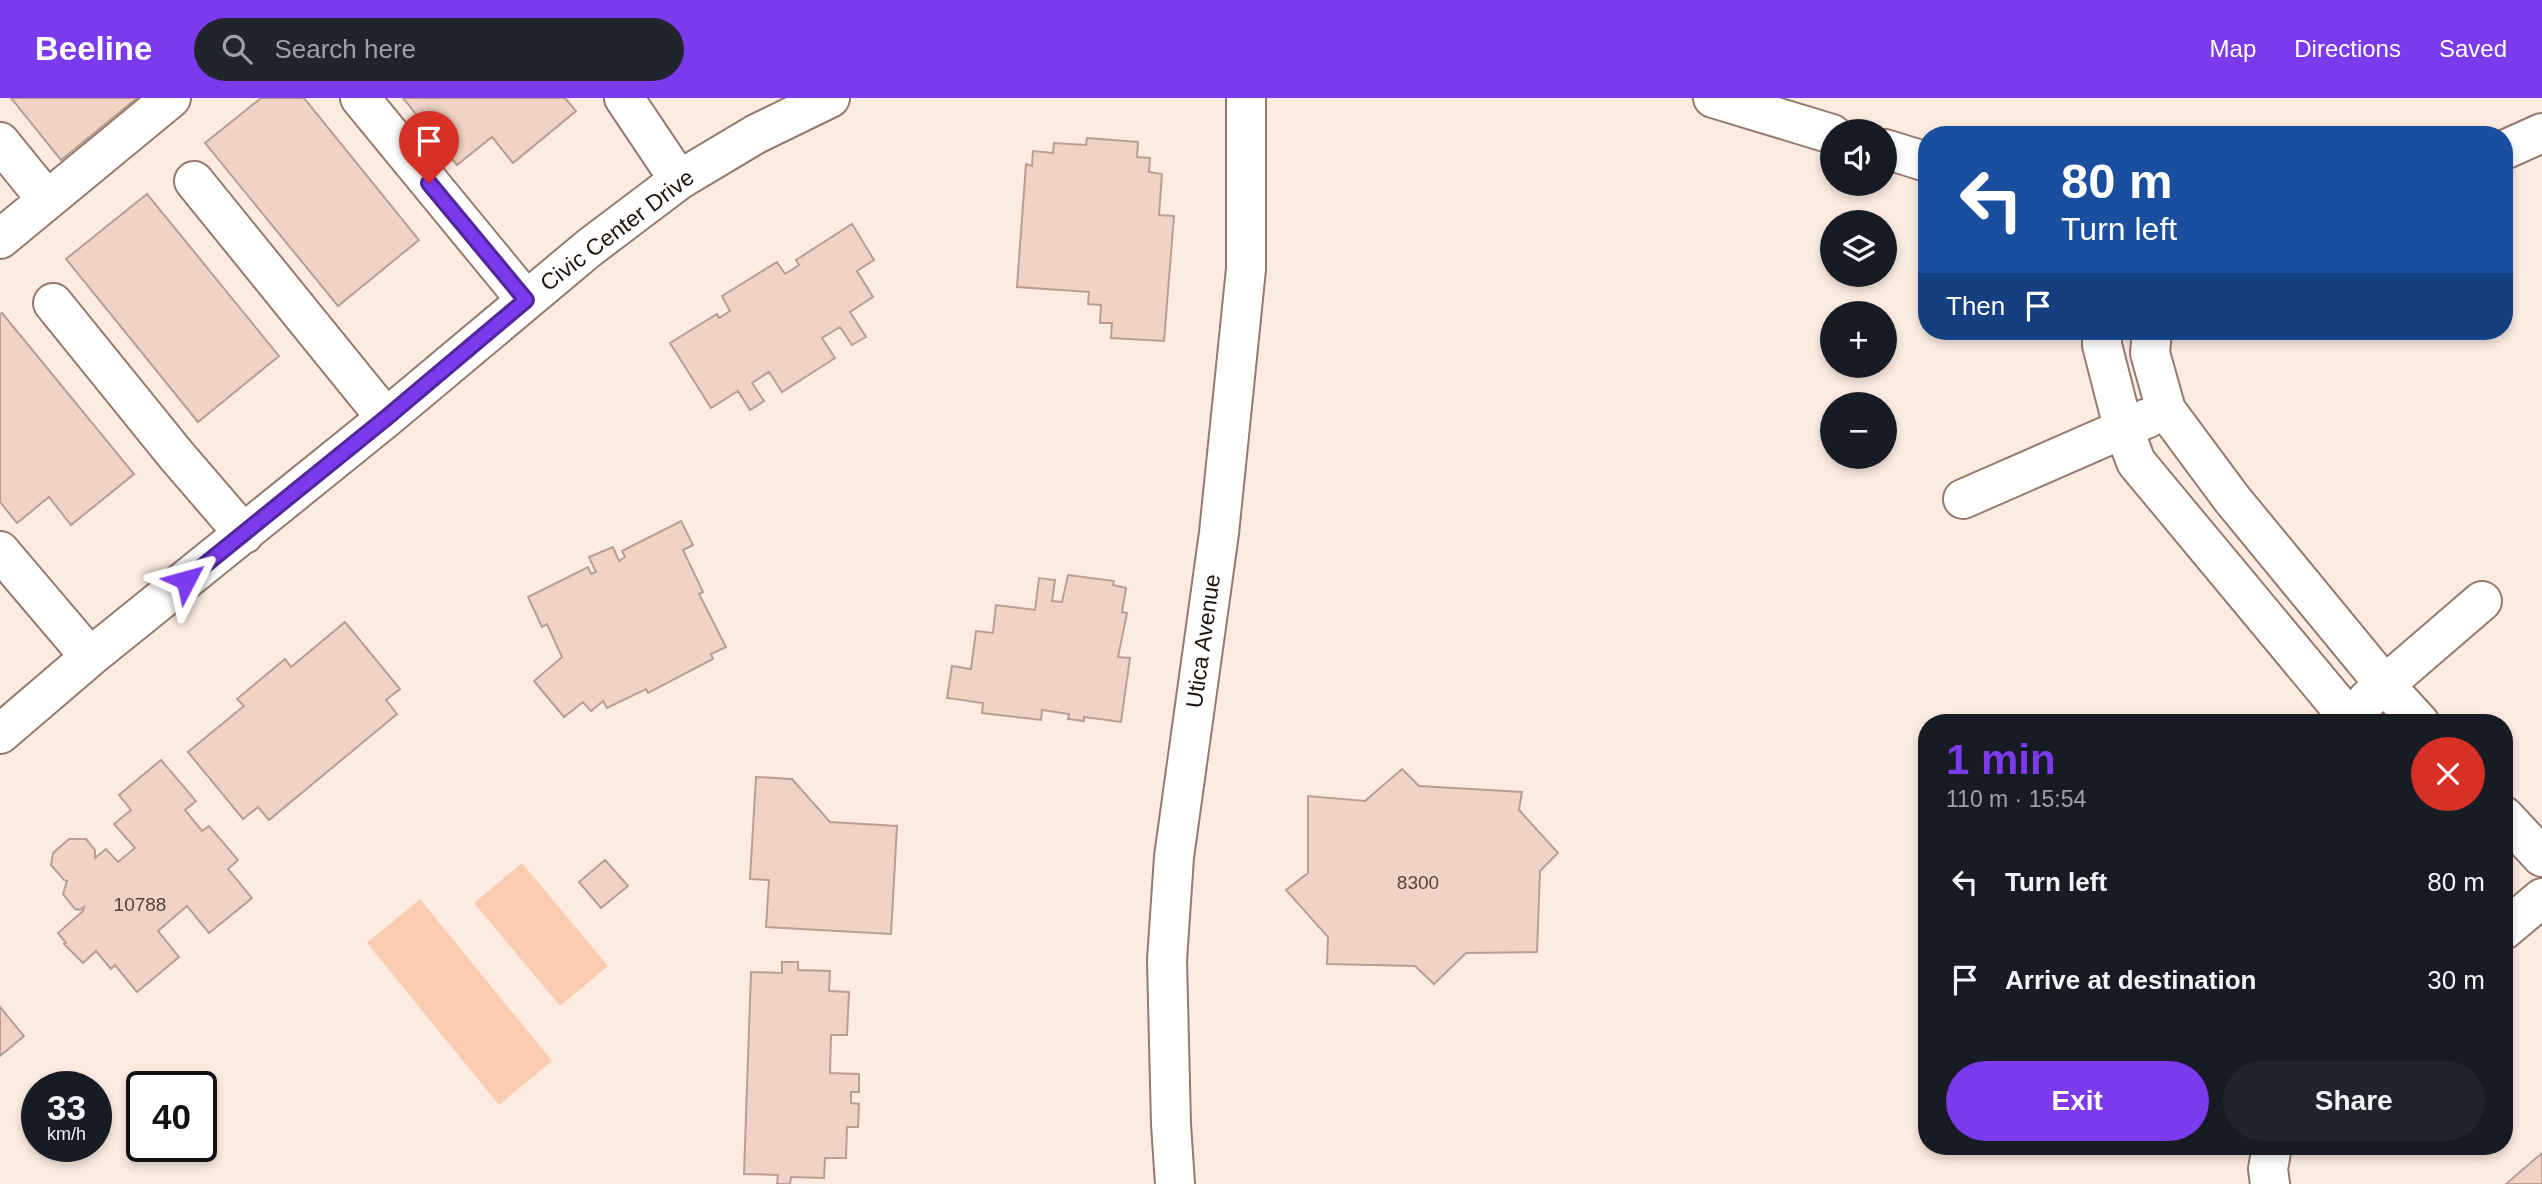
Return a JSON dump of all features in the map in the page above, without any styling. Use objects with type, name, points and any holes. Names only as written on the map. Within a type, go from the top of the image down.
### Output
[{"type":"street","points":[[0,240],[171,98]]},
{"type":"street","points":[[360,98],[526,300]]},
{"type":"street","points":[[624,98],[679,180]]},
{"type":"street","name":"Civic Center Drive","points":[[0,733],[386,418],[589,248],[679,180],[756,134],[830,98]]},
{"type":"street","name":"Utica Avenue","points":[[1175,1184],[1167,960],[1171,895],[1219,533],[1246,269],[1246,98]]},
{"type":"street","points":[[1713,98],[1820,130]]},
{"type":"street","points":[[2513,146],[2542,133]]},
{"type":"street","points":[[0,142],[47,200]]},
{"type":"street","points":[[1897,153],[1918,159]]},
{"type":"street","points":[[194,181],[386,418]]},
{"type":"street","points":[[53,303],[244,534]]},
{"type":"street","points":[[2102,340],[2123,428],[2136,462],[2346,714]]},
{"type":"street","points":[[2151,340],[2150,353],[2166,410],[2232,499],[2412,714]]},
{"type":"street","points":[[1963,499],[2166,410]]},
{"type":"street","points":[[0,551],[90,657]]},
{"type":"street","points":[[2258,608],[2296,576]]},
{"type":"street","points":[[2357,714],[2385,685],[2483,601]]},
{"type":"street","points":[[2513,826],[2542,857]]},
{"type":"street","points":[[2270,1155],[2268,1169],[2270,1184]]},
{"type":"shaded area","points":[[522,863],[608,966],[560,1006],[474,903]]},
{"type":"shaded area","points":[[420,899],[552,1061],[499,1105],[367,943]]},
{"type":"building","points":[[11,98],[137,98],[61,160]]},
{"type":"building","points":[[261,98],[304,98],[419,240],[338,306],[205,143]]},
{"type":"building","points":[[403,98],[565,98],[576,111],[513,163],[492,137],[457,165]]},
{"type":"building","points":[[1087,138],[1138,142],[1137,157],[1150,158],[1149,172],[1162,174],[1159,215],[1174,216],[1164,341],[1111,338],[1112,323],[1100,323],[1101,305],[1088,304],[1089,292],[1017,287],[1026,164],[1032,166],[1033,151],[1053,153],[1054,143],[1086,145]]},
{"type":"building","points":[[147,194],[279,356],[198,422],[66,259]]},
{"type":"building","points":[[852,224],[874,260],[857,271],[873,297],[850,312],[866,337],[852,345],[840,327],[822,338],[835,358],[782,392],[769,372],[752,383],[764,401],[750,410],[738,391],[711,408],[670,343],[717,314],[719,318],[730,311],[722,296],[777,262],[785,274],[799,265],[796,260]]},
{"type":"building","points":[[2,313],[134,474],[71,525],[49,497],[17,523],[0,502]]},
{"type":"building","points":[[681,521],[693,545],[683,550],[703,592],[699,594],[726,647],[711,654],[713,659],[648,693],[646,689],[607,708],[603,701],[591,711],[583,702],[564,717],[534,681],[562,657],[547,624],[542,627],[528,597],[588,567],[591,574],[596,572],[589,557],[613,547],[619,561],[625,557],[622,551]]},
{"type":"building","points":[[1068,575],[1114,581],[1113,585],[1126,588],[1122,612],[1127,613],[1118,657],[1130,658],[1121,722],[1084,717],[1084,721],[1068,719],[1069,714],[1042,710],[1041,720],[982,713],[983,703],[947,698],[952,666],[971,669],[976,631],[993,633],[996,605],[1035,610],[1039,578],[1055,580],[1052,601],[1062,602]]},
{"type":"building","points":[[345,622],[400,689],[386,700],[397,714],[269,820],[258,807],[243,819],[188,752],[244,706],[237,699],[285,659],[291,667]]},
{"type":"building","points":[[161,760],[196,801],[185,810],[202,831],[209,826],[238,860],[228,869],[252,898],[209,933],[187,906],[158,931],[179,957],[137,992],[115,965],[111,969],[96,951],[83,963],[64,944],[66,943],[58,933],[83,911],[84,907],[75,909],[63,894],[67,881],[51,865],[53,853],[69,839],[86,839],[95,850],[95,858],[106,849],[118,862],[135,848],[114,824],[131,810],[119,795]]},
{"type":"building","points":[[1402,769],[1419,786],[1522,792],[1519,810],[1558,853],[1540,871],[1537,952],[1466,953],[1434,984],[1415,966],[1327,964],[1328,937],[1286,890],[1308,873],[1308,796],[1365,801]]},
{"type":"building","points":[[756,777],[792,779],[830,822],[897,826],[891,934],[766,927],[769,880],[750,879]]},
{"type":"building","points":[[605,860],[628,886],[601,908],[579,882]]},
{"type":"building","points":[[782,962],[798,962],[798,970],[830,971],[829,991],[849,992],[847,1035],[831,1035],[830,1073],[859,1074],[859,1092],[851,1092],[851,1103],[859,1104],[858,1127],[847,1127],[846,1158],[825,1158],[824,1178],[791,1177],[790,1184],[777,1184],[778,1175],[744,1174],[751,972],[782,973]]},
{"type":"building","points":[[0,1007],[24,1036],[0,1056]]},
{"type":"building","points":[[2542,1153],[2542,1184],[2506,1184]]},
{"type":"route","points":[[186,580],[526,300],[429,183]]}]
